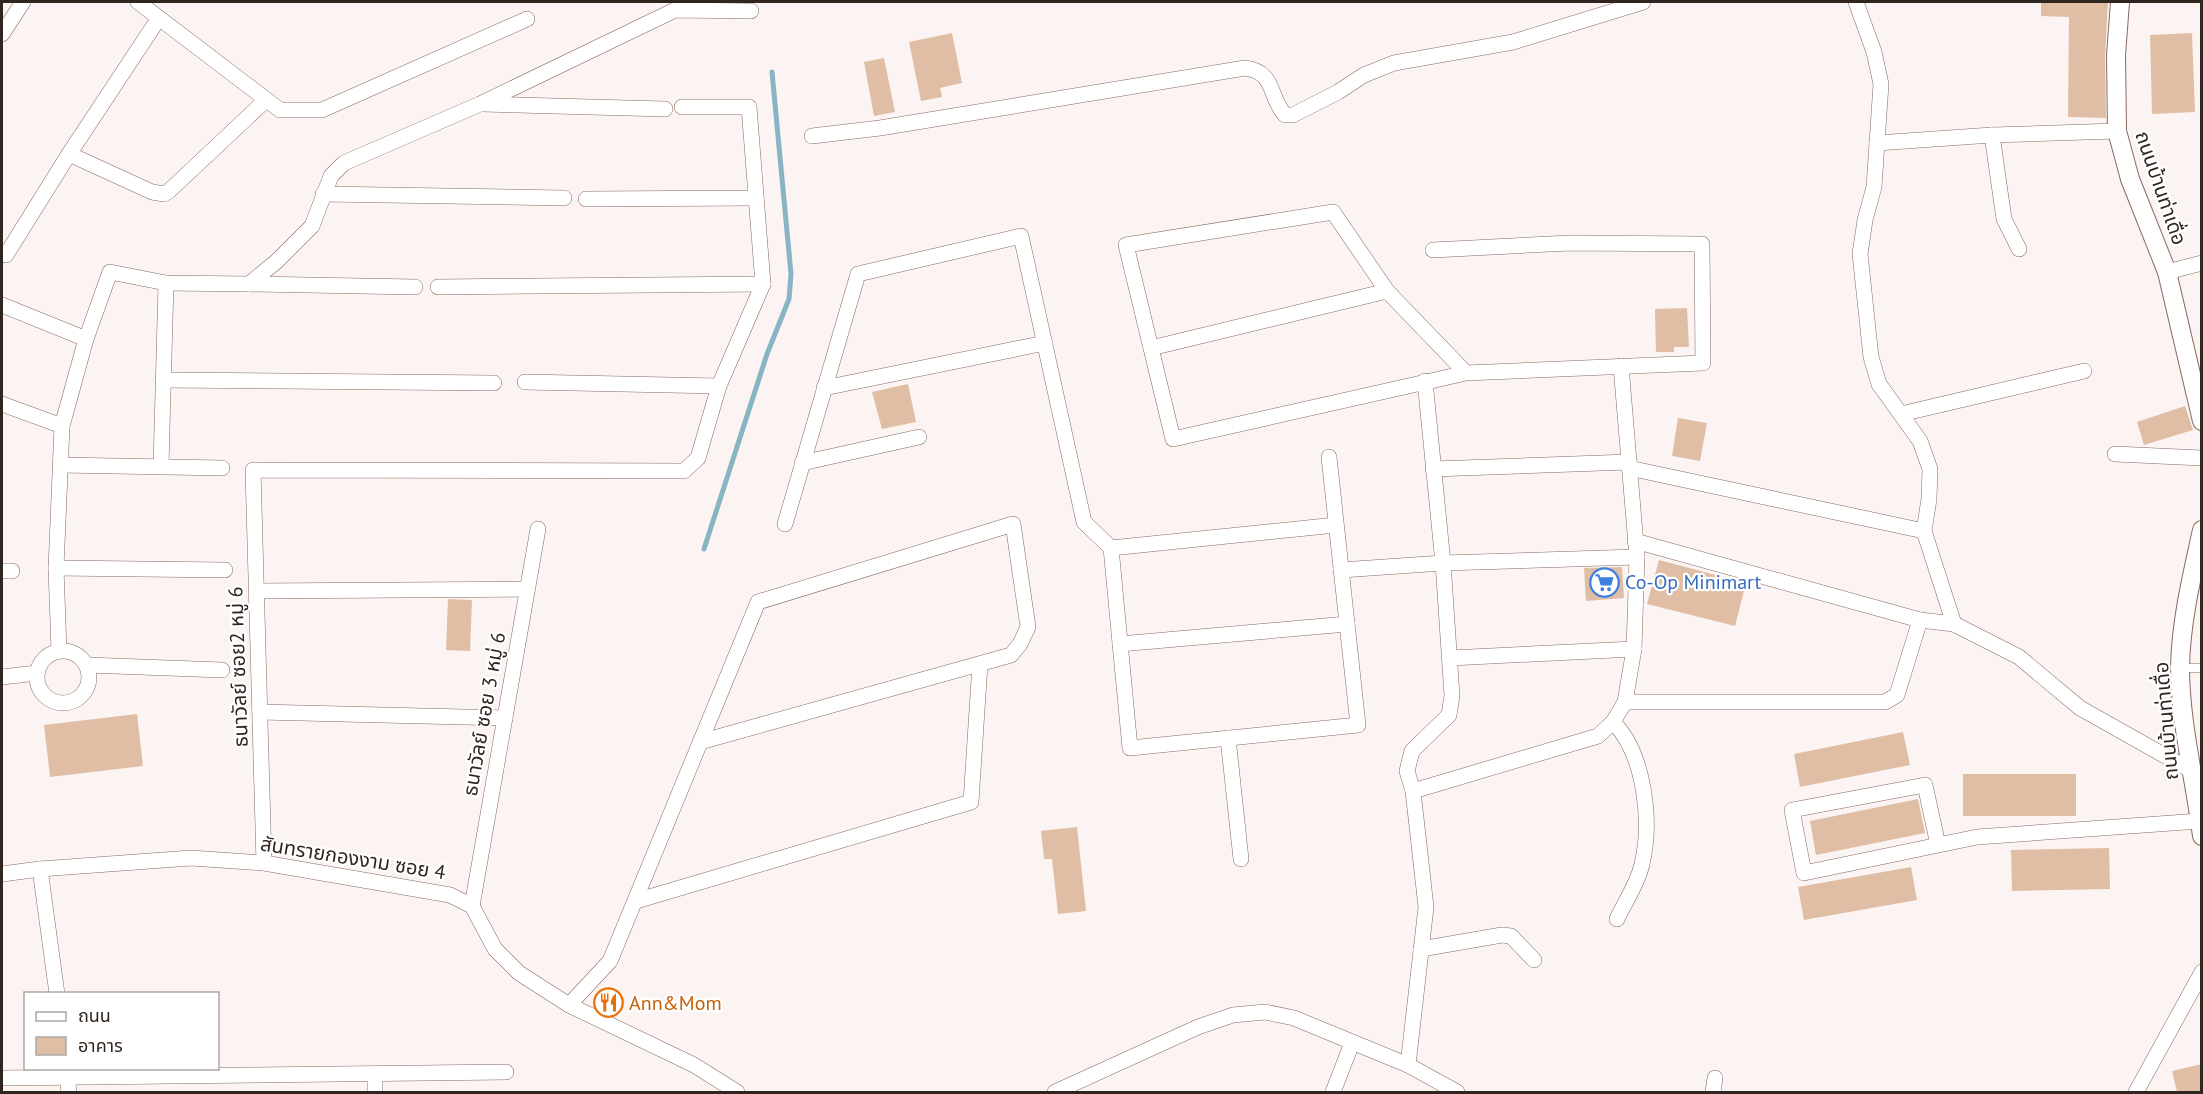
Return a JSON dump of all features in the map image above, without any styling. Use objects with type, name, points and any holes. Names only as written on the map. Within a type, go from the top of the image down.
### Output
[{"type":"street","points":[[2,34],[23,2]]},
{"type":"street","points":[[138,2],[280,110],[322,110],[527,19]]},
{"type":"street","points":[[812,136],[880,128],[1245,68],[1258,70],[1267,78],[1279,108],[1285,115],[1293,115],[1338,92],[1364,75],[1394,63],[1513,42],[1643,2]]},
{"type":"street","points":[[1856,2],[1874,52],[1881,84],[1874,187],[1865,220],[1860,254],[1871,357],[1879,384],[1920,441],[1930,469],[1929,499],[1924,531],[1954,624]]},
{"type":"street","name":"ถนนบ้านท่าเดื่อ","points":[[2120,2],[2116,55],[2117,131],[2130,179],[2168,272],[2202,422]]},
{"type":"street","points":[[249,284],[277,261],[312,225],[331,176],[344,163],[480,104],[675,10],[751,11]]},
{"type":"street","points":[[2,253],[6,255],[69,154],[159,18]]},
{"type":"street","points":[[69,154],[152,192],[164,194],[170,191],[266,100]]},
{"type":"street","points":[[480,104],[665,109]]},
{"type":"street","points":[[525,382],[719,386],[763,284],[749,107],[682,107]]},
{"type":"street","points":[[1877,143],[1992,135],[2117,131]]},
{"type":"street","points":[[1992,135],[2004,219],[2019,249]]},
{"type":"street","points":[[323,195],[564,198]]},
{"type":"street","points":[[586,199],[756,198]]},
{"type":"street","points":[[1433,250],[1570,243],[1702,244],[1703,363],[1466,373],[1173,439],[1126,244],[1333,212],[1387,291],[1466,373]]},
{"type":"street","points":[[785,524],[858,274],[1021,236],[1084,522],[1111,548],[1130,748],[1358,725],[1329,457]]},
{"type":"street","points":[[2168,272],[2202,263]]},
{"type":"street","points":[[59,651],[56,568],[62,426],[86,339],[110,272],[166,282],[415,287]]},
{"type":"street","points":[[161,466],[166,282]]},
{"type":"street","points":[[438,287],[763,284]]},
{"type":"street","points":[[1151,348],[1387,291]]},
{"type":"street","points":[[2,305],[86,339]]},
{"type":"street","points":[[824,388],[1045,343]]},
{"type":"street","points":[[1413,791],[1598,736],[1614,723],[1624,702],[1634,650],[1636,557],[1621,366]]},
{"type":"street","points":[[1901,414],[2084,371]]},
{"type":"street","points":[[163,380],[494,383]]},
{"type":"street","points":[[1408,1065],[1426,907],[1413,791],[1407,771],[1412,751],[1449,715],[1452,696],[1443,563],[1425,381]]},
{"type":"street","name":"ธนาวัลย์ ซอย2 หมู่ 6","points":[[264,863],[253,470],[684,471],[698,458],[719,386]]},
{"type":"street","points":[[2,404],[62,426]]},
{"type":"street","points":[[802,464],[919,437]]},
{"type":"street","points":[[2115,454],[2202,458]]},
{"type":"street","points":[[62,465],[222,468]]},
{"type":"street","points":[[1433,469],[1629,465],[1924,531]]},
{"type":"street","points":[[569,1005],[610,960],[636,901],[700,742],[758,603],[1013,524],[1028,627],[1020,644],[1011,655],[700,742]]},
{"type":"street","points":[[1111,548],[1336,525]]},
{"type":"street","name":"ธนาวัลย์ ซอย 3 หมู่ 6","points":[[472,906],[538,530]]},
{"type":"street","name":"ถนนบ้านท่าเดื่อ","points":[[2201,826],[2184,721],[2180,668],[2185,610],[2202,530]]},
{"type":"street","points":[[1635,541],[1920,620],[1954,624],[2019,657],[2080,708],[2192,771]]},
{"type":"street","points":[[1341,570],[1443,563],[1636,557]]},
{"type":"street","points":[[56,568],[225,570]]},
{"type":"street","points":[[257,591],[527,589]]},
{"type":"street","points":[[1624,702],[1885,702],[1897,695],[1920,620]]},
{"type":"street","points":[[1120,644],[1347,624]]},
{"type":"street","points":[[1450,658],[1634,650]]},
{"type":"street","points":[[59,651],[75,654],[87,665],[89,673],[87,689],[68,703],[59,703],[45,696],[40,689],[37,673],[45,659],[59,651]]},
{"type":"street","points":[[636,901],[971,802],[980,664]]},
{"type":"street","points":[[87,665],[222,670]]},
{"type":"street","points":[[2,677],[37,673]]},
{"type":"street","points":[[260,712],[505,718]]},
{"type":"street","points":[[1614,723],[1623,732],[1638,762],[1644,798],[1646,840],[1642,867],[1617,919]]},
{"type":"street","points":[[1228,738],[1241,859]]},
{"type":"street","points":[[1938,845],[1925,785],[1792,810],[1804,873],[1977,837],[2201,826]]},
{"type":"street","name":"สันทรายกองงาม ซอย 4","points":[[2,874],[191,858],[264,863],[450,895],[472,906]]},
{"type":"street","points":[[40,869],[57,992]]},
{"type":"street","points":[[472,906],[495,949],[519,973],[569,1005],[694,1065],[737,1092]]},
{"type":"street","points":[[1421,949],[1502,935],[1511,936],[1534,960]]},
{"type":"street","points":[[2136,1092],[2202,972]]},
{"type":"street","points":[[1055,1092],[1198,1027],[1233,1015],[1265,1012],[1294,1018],[1408,1065],[1457,1092]]},
{"type":"street","points":[[1333,1092],[1352,1043]]},
{"type":"street","points":[[2,1078],[506,1072]]},
{"type":"street","points":[[375,1074],[375,1092]]},
{"type":"lane","points":[[2180,668],[2202,668]]},
{"type":"building","points":[[2041,2],[2108,2],[2105,55],[2106,118],[2068,117],[2069,17],[2041,16]]},
{"type":"building","points":[[952,33],[962,83],[940,88],[942,97],[921,101],[909,42]]},
{"type":"building","points":[[2192,33],[2195,112],[2152,114],[2150,35]]},
{"type":"building","points":[[884,58],[895,112],[874,116],[864,62]]},
{"type":"building","points":[[1687,308],[1689,347],[1674,347],[1674,352],[1656,352],[1655,309]]},
{"type":"building","points":[[908,384],[916,422],[882,429],[872,392]]},
{"type":"building","points":[[2185,406],[2193,430],[2144,445],[2137,422]]},
{"type":"building","points":[[1678,418],[1707,423],[1700,461],[1672,456]]},
{"type":"building","points":[[1659,560],[1746,583],[1735,626],[1647,604]]},
{"type":"building","name":"Co-Op Minimart","points":[[1622,567],[1624,598],[1586,601],[1584,568]]},
{"type":"building","points":[[448,599],[472,600],[470,651],[446,650]]},
{"type":"building","points":[[137,714],[143,766],[50,777],[44,725]]},
{"type":"building","points":[[1903,732],[1910,765],[1800,787],[1794,754]]},
{"type":"building","points":[[1963,774],[2076,774],[2076,816],[1963,816]]},
{"type":"building","points":[[1918,799],[1925,833],[1816,855],[1810,821]]},
{"type":"building","points":[[1077,827],[1086,911],[1058,914],[1052,859],[1044,859],[1041,831]]},
{"type":"building","points":[[2109,848],[2110,889],[2012,891],[2011,850]]},
{"type":"building","points":[[1911,867],[1917,900],[1804,920],[1798,887]]},
{"type":"building","points":[[2202,1064],[2202,1092],[2177,1092],[2172,1071]]},
{"type":"waterway","points":[[704,549],[767,354],[789,299],[791,274],[772,72]]},
{"type":"place","name":"Co-Op Minimart","points":[[1604,582]]},
{"type":"place","name":"Ann&Mom","points":[[608,1003]]}]
